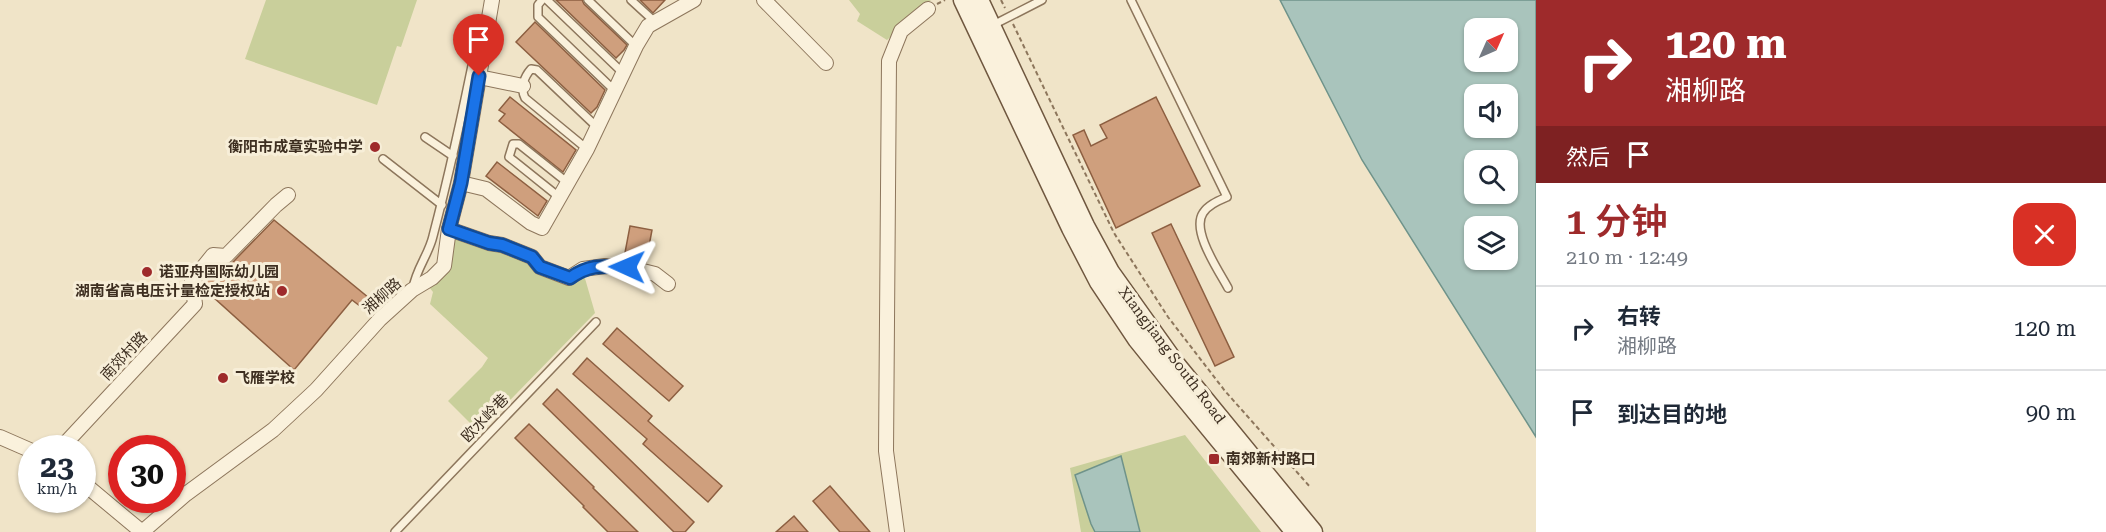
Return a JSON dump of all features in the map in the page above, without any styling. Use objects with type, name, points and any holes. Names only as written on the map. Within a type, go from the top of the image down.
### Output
[{"type":"main road","name":"Xiangjiang South Road","points":[[963,0],[1099,282],[1137,339],[1295,532]]},
{"type":"main road","name":"Xiangjiang South Road","points":[[979,0],[1085,226],[1110,272],[1177,366],[1313,532]]},
{"type":"street","name":"湘柳路","points":[[142,532],[186,494],[273,430],[316,390],[380,319],[412,290],[432,278],[444,266],[449,229],[461,183],[492,0]]},
{"type":"street","points":[[764,0],[826,63]]},
{"type":"street","points":[[461,183],[486,189],[531,223],[542,228],[587,149],[636,46],[648,26],[686,2]]},
{"type":"street","points":[[897,532],[886,451],[889,61],[902,31],[928,9]]},
{"type":"street","points":[[479,76],[523,86]]},
{"type":"street","name":"南郊村路","points":[[73,435],[195,304],[192,280],[213,255],[226,256],[288,195]]},
{"type":"street","points":[[449,229],[532,257],[540,267],[570,278],[583,269],[605,266],[627,267],[655,274],[668,284]]},
{"type":"street","points":[[0,436],[18,445]]},
{"type":"street","points":[[96,494],[142,532]]},
{"type":"lane","points":[[542,0],[538,5],[538,17],[615,91]]},
{"type":"lane","points":[[547,0],[624,73]]},
{"type":"lane","points":[[588,0],[636,46]]},
{"type":"lane","points":[[631,0],[655,22]]},
{"type":"lane","points":[[991,26],[1041,0]]},
{"type":"lane","points":[[1131,0],[1227,197],[1210,206],[1202,214],[1198,224],[1201,237],[1228,288]]},
{"type":"lane","points":[[412,290],[415,275],[432,242],[442,205],[477,41]]},
{"type":"lane","points":[[587,149],[525,98],[523,86],[531,69],[537,70],[597,128]]},
{"type":"lane","points":[[425,137],[453,156]]},
{"type":"lane","points":[[559,197],[509,157],[513,144],[519,144],[568,183]]},
{"type":"lane","points":[[383,159],[442,205]]},
{"type":"lane","name":"欧水岭巷","points":[[395,532],[596,322]]},
{"type":"path","points":[[1001,0],[1120,242],[1168,317],[1226,391],[1311,488]]},
{"type":"green space","points":[[266,0],[417,0],[401,47],[397,46],[377,105],[245,59]]},
{"type":"green space","points":[[849,0],[931,0],[887,40],[857,21],[860,14]]},
{"type":"green space","points":[[454,237],[501,249],[528,261],[584,275],[595,313],[479,432],[448,401],[488,358],[430,304],[433,292],[429,287],[450,271]]},
{"type":"green space","points":[[1185,435],[1261,532],[1081,532],[1070,468]]},
{"type":"water","points":[[1280,0],[1536,0],[1536,437],[1362,160]]},
{"type":"water","points":[[1121,456],[1140,532],[1095,532],[1075,475]]},
{"type":"building","points":[[556,0],[582,0],[627,45],[624,50],[616,58]]},
{"type":"building","points":[[640,0],[665,0],[653,13]]},
{"type":"building","points":[[535,22],[605,90],[597,107],[591,113],[516,42]]},
{"type":"building","points":[[510,97],[576,150],[563,172],[499,121],[505,114],[499,110]]},
{"type":"building","points":[[1156,97],[1200,186],[1116,228],[1073,135],[1084,130],[1091,146],[1107,138],[1100,125]]},
{"type":"building","points":[[497,162],[547,201],[538,216],[486,176]]},
{"type":"building","name":"湖南省高电压计量检定授权站","points":[[274,220],[369,298],[360,306],[352,300],[294,370],[201,284],[216,266],[220,269],[232,263]]},
{"type":"building","points":[[1171,224],[1234,357],[1215,366],[1152,233]]},
{"type":"building","points":[[630,226],[652,230],[646,262],[624,258]]},
{"type":"building","points":[[617,328],[683,386],[669,401],[603,344]]},
{"type":"building","points":[[587,358],[652,416],[648,421],[722,486],[708,502],[643,444],[647,439],[573,374]]},
{"type":"building","points":[[557,389],[694,522],[685,532],[674,532],[543,404]]},
{"type":"building","points":[[529,424],[638,532],[608,532],[515,438]]},
{"type":"building","points":[[830,486],[870,532],[840,532],[813,501]]},
{"type":"building","points":[[794,516],[808,532],[776,532]]},
{"type":"place","name":"衡阳市成章实验中学","points":[[375,147]]},
{"type":"place","name":"诺亚舟国际幼儿园","points":[[147,272]]},
{"type":"place","name":"湖南省高电压计量检定授权站","points":[[282,291]]},
{"type":"place","name":"飞雁学校","points":[[223,378]]},
{"type":"place","name":"南郊新村路口","points":[[1214,459]]},
{"type":"route","points":[[479,76],[461,183],[449,229],[532,257],[540,267],[570,278],[583,269],[605,266],[627,267]]}]
